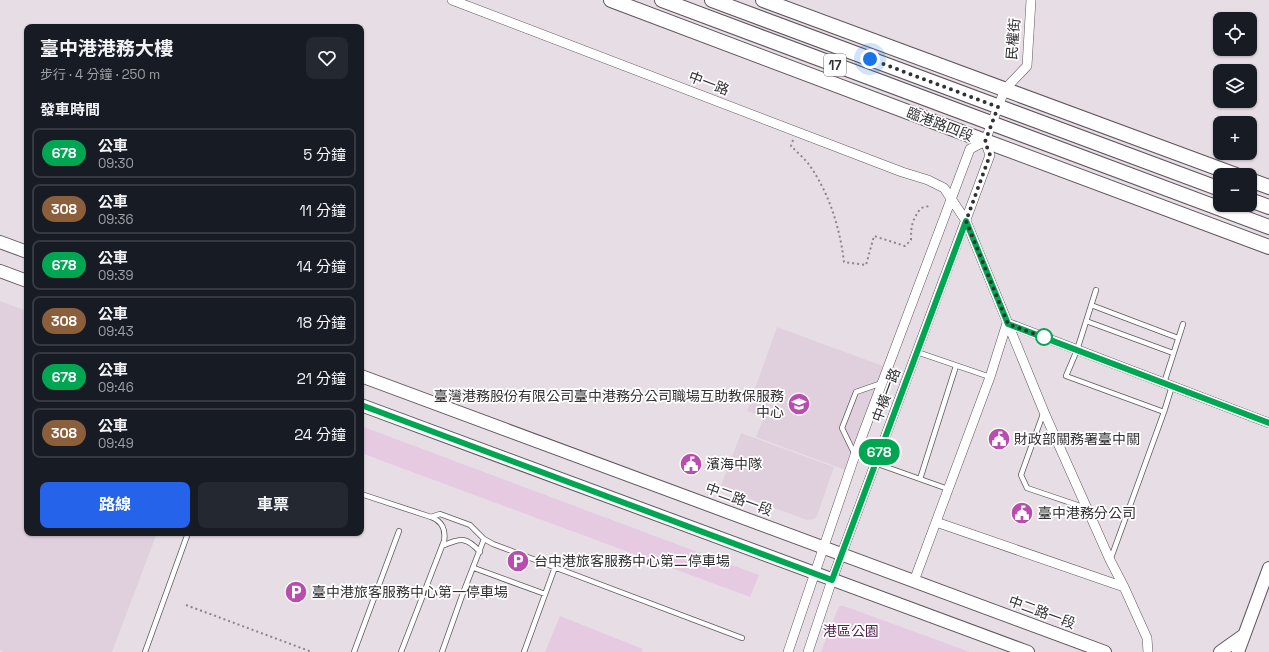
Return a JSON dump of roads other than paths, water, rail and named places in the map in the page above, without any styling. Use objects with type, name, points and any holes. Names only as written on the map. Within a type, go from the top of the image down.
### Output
[{"type":"main road","name":"臨港路四段","points":[[611,0],[985,142],[1269,247]]},
{"type":"main road","name":"臨港路四段","points":[[662,0],[1269,227]]},
{"type":"main road","name":"17","points":[[712,0],[1213,186]]},
{"type":"main road","points":[[763,0],[1217,168]]},
{"type":"main road","points":[[1257,183],[1269,187]]},
{"type":"main road","points":[[1257,203],[1269,207]]},
{"type":"street","name":"中一路","points":[[452,0],[902,172],[928,180],[944,188],[966,221],[1044,412],[1110,560],[1147,638],[1148,652]]},
{"type":"street","name":"民權街","points":[[985,142],[1005,89],[1027,66],[1031,0]]},
{"type":"street","name":"中橫一路","points":[[788,652],[855,455],[970,149],[985,142],[990,155],[841,554],[808,652]]},
{"type":"street","points":[[0,242],[24,251]]},
{"type":"street","points":[[0,271],[24,280]]},
{"type":"street","points":[[914,581],[990,377],[1008,324],[1269,423]]},
{"type":"street","name":"中二路一段","points":[[364,379],[824,547],[1105,652]]},
{"type":"street","points":[[364,406],[1028,652]]},
{"type":"street","points":[[936,522],[1124,587]]},
{"type":"street","points":[[1238,652],[1269,568]]},
{"type":"street","points":[[1220,652],[1244,635]]},
{"type":"lane","points":[[1096,290],[1077,350],[1066,376],[1164,412]]},
{"type":"lane","points":[[1091,305],[1178,338]]},
{"type":"lane","points":[[1086,321],[1173,353]]},
{"type":"lane","points":[[1110,560],[1164,412],[1173,353],[1183,324]]},
{"type":"lane","points":[[917,352],[990,377]]},
{"type":"lane","points":[[920,479],[956,366]]},
{"type":"lane","points":[[855,455],[842,428],[856,392],[882,383]]},
{"type":"lane","points":[[1044,412],[1021,475],[1027,488],[1088,509]]},
{"type":"lane","points":[[875,463],[948,489]]},
{"type":"lane","points":[[364,495],[436,519],[443,527],[445,537],[442,546],[401,652]]},
{"type":"lane","points":[[431,517],[440,514],[470,525],[484,539],[493,544],[742,638]]},
{"type":"lane","points":[[354,652],[399,531]]},
{"type":"lane","points":[[144,652],[187,536]]},
{"type":"lane","points":[[442,652],[484,539]]},
{"type":"lane","points":[[442,546],[454,541],[464,540],[472,543],[480,552]]},
{"type":"lane","points":[[524,652],[555,567]]},
{"type":"lane","points":[[474,568],[545,594]]},
{"type":"place","name":"臺灣港務股份有限公司臺中港務分公司職場互助教保服務 中心","points":[[799,404]]},
{"type":"place","name":"財政部關務署臺中關","points":[[999,439]]},
{"type":"place","name":"濱海中隊","points":[[691,464]]},
{"type":"place","name":"臺中港務分公司","points":[[1022,513]]},
{"type":"place","name":"台中港旅客服務中心第二停車場","points":[[518,561]]},
{"type":"place","name":"臺中港旅客服務中心第一停車場","points":[[296,592]]},
{"type":"park label","name":"港區公園","points":[[851,631]]}]
